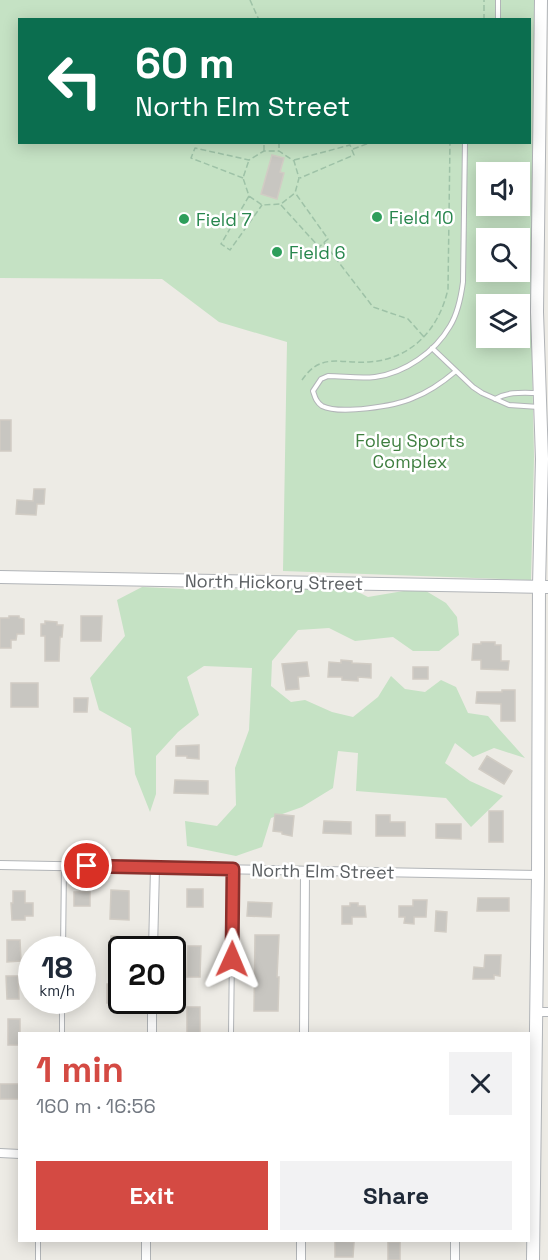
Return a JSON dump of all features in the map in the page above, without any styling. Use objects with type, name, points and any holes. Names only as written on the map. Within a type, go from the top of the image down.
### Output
[{"type":"street","points":[[533,1260],[531,1171],[542,1012],[538,875],[543,587],[537,312],[541,0]]},
{"type":"street","name":"North Hickory Street","points":[[0,577],[543,587]]},
{"type":"street","name":"North Elm Street","points":[[0,865],[538,875]]},
{"type":"street","points":[[153,936],[155,868]]},
{"type":"street","points":[[304,1032],[305,871]]},
{"type":"street","points":[[152,1014],[152,1032]]},
{"type":"street","points":[[0,1153],[18,1154]]},
{"type":"street","points":[[146,1242],[146,1260]]},
{"type":"street","points":[[301,1242],[301,1260]]},
{"type":"street","points":[[455,1242],[455,1260]]},
{"type":"lane","points":[[498,0],[498,18]]},
{"type":"lane","points":[[456,371],[425,393],[405,402],[382,407],[330,408],[321,405],[315,399],[316,384],[321,379],[328,376],[374,377],[399,370],[424,355],[451,326],[461,296],[465,144]]},
{"type":"lane","points":[[432,348],[473,387],[509,405],[540,407]]},
{"type":"lane","points":[[495,399],[502,394],[509,393],[539,393]]},
{"type":"lane","points":[[63,936],[64,866]]},
{"type":"lane","points":[[231,1032],[233,869]]},
{"type":"lane","points":[[62,1014],[62,1032]]},
{"type":"lane","points":[[38,1242],[38,1260]]},
{"type":"path","points":[[250,0],[258,18]]},
{"type":"path","points":[[484,0],[484,18]]},
{"type":"path","points":[[264,144],[264,150]]},
{"type":"path","points":[[279,144],[279,151]]},
{"type":"path","points":[[352,150],[367,144]]},
{"type":"path","points":[[302,380],[314,366],[322,363],[332,361],[367,363],[386,360],[406,351],[424,337],[437,320],[448,289],[450,144]]},
{"type":"path","points":[[294,161],[350,145],[354,155],[299,178]]},
{"type":"path","points":[[243,178],[191,158],[195,148],[249,160]]},
{"type":"path","points":[[264,150],[279,151],[294,161],[299,178],[295,193],[280,204],[262,204],[249,196],[243,178],[249,160],[264,150]]},
{"type":"path","points":[[280,204],[320,247],[328,239],[295,193]]},
{"type":"path","points":[[249,196],[221,244],[230,250],[262,204]]},
{"type":"path","points":[[324,243],[373,307],[408,319],[424,337]]},
{"type":"green space","name":"Foley Sports Complex","points":[[0,0],[535,0],[531,311],[534,457],[531,580],[283,571],[287,342],[219,322],[162,279],[0,278]]},
{"type":"green space","points":[[298,578],[348,587],[368,597],[421,588],[446,603],[457,617],[459,635],[439,651],[413,651],[393,637],[355,641],[329,628],[298,630],[272,661],[271,686],[291,702],[305,700],[332,712],[353,717],[378,697],[391,676],[405,689],[425,692],[441,680],[456,687],[468,713],[488,716],[525,758],[494,748],[473,757],[455,743],[445,763],[470,781],[503,796],[471,827],[446,798],[356,791],[358,753],[338,751],[333,788],[302,807],[271,818],[262,847],[236,856],[187,846],[185,821],[217,826],[236,805],[235,768],[249,730],[252,668],[204,666],[187,677],[199,715],[178,732],[156,756],[156,794],[150,812],[135,774],[131,728],[99,710],[90,678],[125,636],[117,600],[142,587],[249,589]]},
{"type":"building","points":[[272,155],[284,158],[280,172],[284,173],[277,199],[261,194]]},
{"type":"building","points":[[0,420],[11,420],[11,451],[0,451]]},
{"type":"building","points":[[34,489],[45,489],[44,504],[37,504],[36,515],[16,514],[17,500],[33,501]]},
{"type":"building","points":[[9,616],[19,616],[24,619],[24,634],[17,634],[16,640],[11,640],[11,648],[0,648],[0,618],[9,618]]},
{"type":"building","points":[[81,616],[102,616],[101,641],[81,641]]},
{"type":"building","points":[[45,621],[63,625],[59,661],[45,661],[45,636],[41,636],[41,624],[45,624]]},
{"type":"building","points":[[481,642],[495,642],[495,645],[501,645],[501,661],[509,661],[508,670],[481,669],[481,660],[472,660],[473,644],[481,644]]},
{"type":"building","points":[[341,660],[371,664],[371,678],[358,677],[358,681],[342,680],[342,677],[328,677],[329,662],[341,663]]},
{"type":"building","points":[[307,662],[309,676],[298,677],[299,689],[286,690],[282,664]]},
{"type":"building","points":[[413,667],[428,667],[428,679],[413,679]]},
{"type":"building","points":[[11,683],[38,683],[38,707],[11,707]]},
{"type":"building","points":[[502,690],[515,690],[515,721],[501,721],[501,704],[476,703],[477,692],[502,692]]},
{"type":"building","points":[[74,698],[88,698],[87,712],[74,712]]},
{"type":"building","points":[[199,745],[199,759],[176,756],[176,746]]},
{"type":"building","points":[[487,756],[512,771],[504,784],[479,769]]},
{"type":"building","points":[[175,780],[208,781],[208,794],[174,793]]},
{"type":"building","points":[[489,811],[503,811],[503,842],[489,842]]},
{"type":"building","points":[[275,814],[294,816],[292,836],[273,831]]},
{"type":"building","points":[[376,815],[390,815],[390,822],[405,822],[405,836],[376,836]]},
{"type":"building","points":[[324,821],[351,822],[351,834],[323,833]]},
{"type":"building","points":[[436,824],[461,824],[461,839],[436,838]]},
{"type":"building","points":[[187,889],[203,889],[203,907],[187,907]]},
{"type":"building","points":[[111,890],[129,891],[129,920],[110,919]]},
{"type":"building","points":[[13,891],[25,891],[25,903],[33,903],[33,916],[25,916],[25,920],[12,920]]},
{"type":"building","points":[[74,892],[90,892],[90,906],[74,906]]},
{"type":"building","points":[[478,898],[509,898],[509,911],[477,911]]},
{"type":"building","points":[[413,900],[427,900],[426,917],[414,917],[414,924],[404,923],[405,917],[399,917],[399,906],[413,906]]},
{"type":"building","points":[[248,902],[272,903],[271,917],[247,916]]},
{"type":"building","points":[[350,903],[365,906],[366,917],[352,917],[352,924],[342,924],[342,906],[350,906]]},
{"type":"building","points":[[436,911],[447,912],[446,932],[435,931]]},
{"type":"building","points":[[255,935],[279,935],[278,1011],[254,1011]]},
{"type":"building","points":[[7,940],[18,940],[18,961],[7,962]]},
{"type":"building","points":[[188,946],[201,946],[200,977],[187,977]]},
{"type":"building","points":[[485,955],[501,955],[500,976],[494,975],[494,979],[473,979],[474,967],[484,968]]},
{"type":"building","points":[[6,976],[18,976],[18,999],[7,999]]},
{"type":"building","points":[[187,1007],[200,1007],[200,1032],[187,1032]]},
{"type":"building","points":[[8,1019],[20,1019],[18,1045],[8,1045]]},
{"type":"building","points":[[0,1084],[18,1084],[18,1099],[0,1099]]},
{"type":"building","points":[[335,1242],[354,1242],[353,1257],[335,1257]]},
{"type":"building","points":[[388,1242],[400,1242],[400,1260],[388,1260]]},
{"type":"place","name":"Field 10","points":[[377,217]]},
{"type":"place","name":"Field 7","points":[[184,219]]},
{"type":"place","name":"Field 6","points":[[277,252]]},
{"type":"route","points":[[87,866],[233,869],[232,959]]}]
